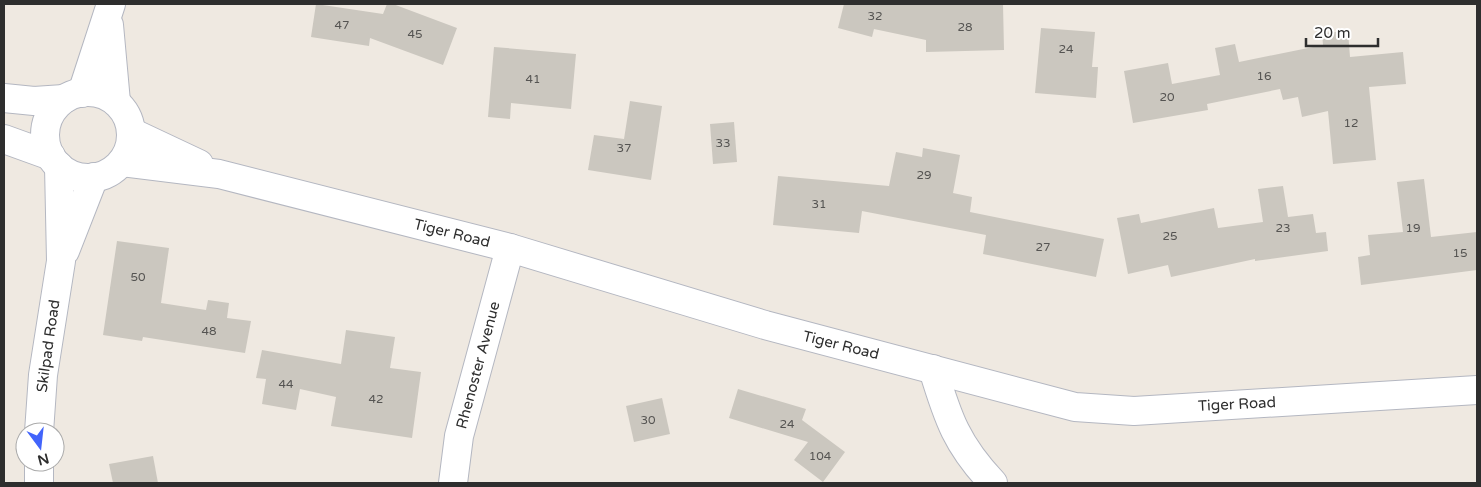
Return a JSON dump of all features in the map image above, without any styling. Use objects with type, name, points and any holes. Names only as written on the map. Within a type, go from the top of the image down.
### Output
[{"type":"street","points":[[55,161],[46,144],[45,131],[55,108],[73,96],[109,9]]},
{"type":"street","points":[[109,9],[116,102]]},
{"type":"street","points":[[4,98],[34,101],[73,96],[106,96],[116,102],[124,111],[131,132],[131,143],[122,162],[114,170],[94,177],[75,176],[55,161],[4,139]]},
{"type":"street","name":"Tiger Road","points":[[131,132],[219,174]]},
{"type":"street","name":"Skilpad Road","points":[[40,422],[43,375],[61,261],[55,161]]},
{"type":"street","name":"Tiger Road","points":[[122,162],[219,174],[510,248],[765,326],[1068,405],[1134,411],[1477,390]]},
{"type":"street","name":"Skilpad Road","points":[[61,261],[94,177]]},
{"type":"street","name":"Rhenoster Avenue","points":[[453,483],[458,436],[510,248]]},
{"type":"street","points":[[933,369],[944,404],[962,447],[992,483]]},
{"type":"building","points":[[316,4],[383,14],[387,4],[393,4],[457,28],[443,65],[370,38],[369,46],[311,37]]},
{"type":"building","points":[[844,4],[1003,4],[1004,50],[926,52],[926,40],[874,29],[872,37],[838,28]]},
{"type":"building","points":[[1041,28],[1095,32],[1092,67],[1098,67],[1096,98],[1035,93]]},
{"type":"building","points":[[1348,31],[1350,57],[1403,52],[1406,84],[1369,87],[1376,160],[1333,164],[1328,111],[1302,117],[1298,97],[1283,100],[1280,89],[1207,104],[1208,110],[1133,123],[1124,71],[1168,63],[1172,84],[1220,75],[1215,48],[1235,44],[1239,62],[1323,45],[1322,33]]},
{"type":"building","points":[[494,47],[576,54],[571,109],[511,103],[510,119],[488,117]]},
{"type":"building","points":[[630,101],[662,106],[651,180],[588,170],[594,135],[624,139]]},
{"type":"building","points":[[734,122],[737,162],[713,164],[710,124]]},
{"type":"building","points":[[923,148],[960,155],[953,193],[972,197],[970,212],[1104,239],[1096,277],[983,254],[986,235],[862,211],[859,233],[773,225],[778,176],[889,186],[896,152],[922,157]]},
{"type":"building","points":[[1424,179],[1431,237],[1477,232],[1477,270],[1361,285],[1358,257],[1370,255],[1368,235],[1403,232],[1397,182]]},
{"type":"building","points":[[1283,186],[1288,217],[1313,214],[1316,233],[1326,232],[1328,251],[1255,261],[1255,259],[1171,277],[1168,265],[1128,274],[1117,218],[1139,214],[1141,223],[1214,208],[1218,228],[1263,222],[1258,189]]},
{"type":"building","points":[[117,241],[169,248],[161,303],[206,310],[208,300],[229,303],[227,318],[251,321],[245,353],[143,337],[142,341],[103,335]]},
{"type":"building","points":[[346,330],[395,337],[390,368],[421,372],[412,438],[331,426],[336,397],[300,389],[296,410],[262,404],[266,379],[256,378],[262,350],[341,364]]},
{"type":"building","points":[[738,389],[806,409],[802,420],[845,452],[823,482],[794,460],[808,442],[729,418]]},
{"type":"building","points":[[662,398],[670,434],[634,442],[626,406]]},
{"type":"building","points":[[153,456],[158,483],[113,483],[109,464]]}]
